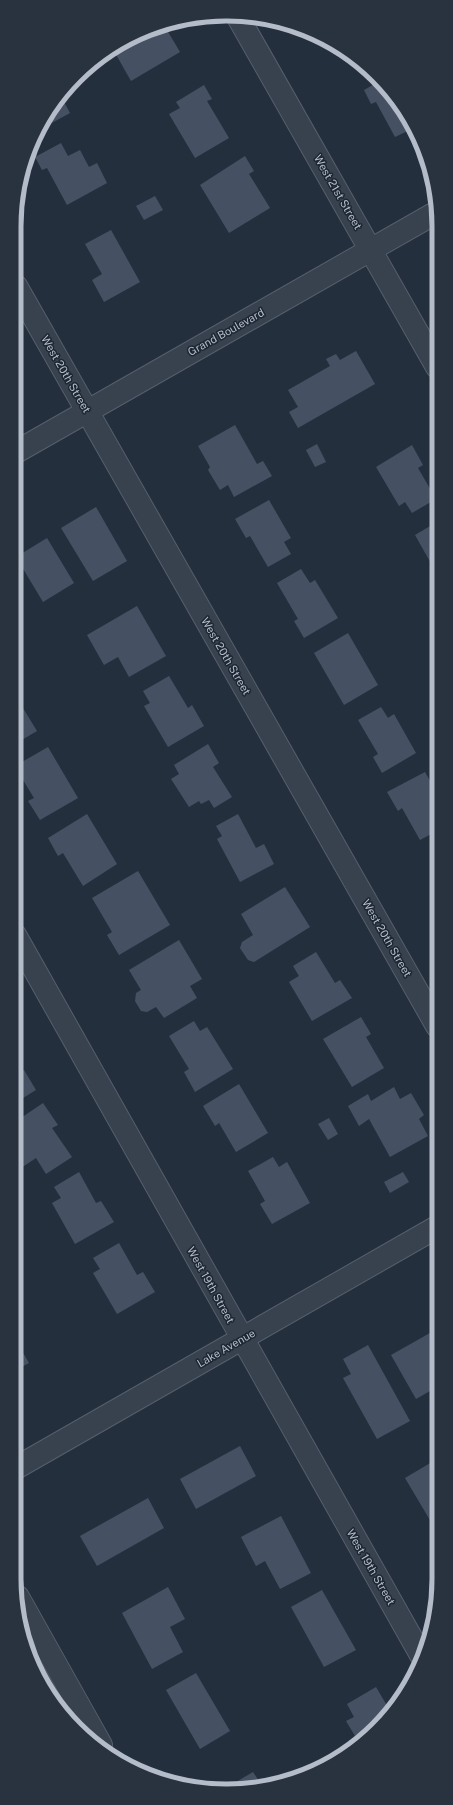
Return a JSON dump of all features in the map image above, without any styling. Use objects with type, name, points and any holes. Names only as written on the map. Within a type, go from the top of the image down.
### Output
[{"type":"street","name":"West 21st Street","points":[[240,21],[372,250],[432,358]]},
{"type":"street","name":"Grand Boulevard","points":[[21,449],[432,215]]},
{"type":"street","name":"West 20th Street","points":[[21,295],[432,1017]]},
{"type":"street","name":"West 19th Street","points":[[21,946],[419,1651]]},
{"type":"street","name":"Lake Avenue","points":[[21,1465],[432,1230]]},
{"type":"street","points":[[23,1606],[98,1739]]},
{"type":"building","points":[[167,30],[180,52],[131,81],[116,54],[136,42]]},
{"type":"building","points":[[375,84],[390,101],[408,131],[395,137],[376,102],[371,104],[364,90]]},
{"type":"building","points":[[204,85],[212,99],[207,101],[229,138],[195,158],[169,114],[180,108],[176,102]]},
{"type":"building","points":[[63,101],[70,113],[49,125]]},
{"type":"building","points":[[61,143],[68,156],[80,150],[89,167],[97,163],[107,183],[67,205],[47,168],[42,170],[35,157]]},
{"type":"building","points":[[245,156],[254,171],[249,174],[270,208],[229,233],[200,185]]},
{"type":"building","points":[[155,196],[163,210],[144,220],[136,206]]},
{"type":"building","points":[[111,230],[140,282],[104,302],[92,280],[102,274],[85,244]]},
{"type":"building","points":[[356,351],[375,384],[298,428],[289,412],[298,407],[288,390],[330,366],[326,359],[336,354],[340,360]]},
{"type":"building","points":[[235,425],[257,464],[263,461],[272,476],[234,497],[228,485],[220,490],[208,470],[210,467],[198,446]]},
{"type":"building","points":[[317,444],[326,462],[315,467],[306,450]]},
{"type":"building","points":[[412,445],[423,465],[418,468],[432,492],[432,501],[412,513],[405,502],[399,506],[376,467]]},
{"type":"building","points":[[269,500],[291,538],[284,542],[291,554],[268,567],[250,536],[246,538],[235,519]]},
{"type":"building","points":[[96,507],[127,561],[93,581],[61,528]]},
{"type":"building","points":[[432,525],[432,565],[415,535]]},
{"type":"building","points":[[47,538],[74,583],[43,602],[21,565],[21,554]]},
{"type":"building","points":[[301,569],[310,583],[315,580],[338,618],[304,638],[294,621],[298,619],[277,583]]},
{"type":"building","points":[[137,606],[166,656],[129,677],[118,657],[104,665],[87,635]]},
{"type":"building","points":[[348,633],[378,685],[344,705],[314,653]]},
{"type":"building","points":[[169,676],[188,708],[192,705],[204,726],[168,747],[144,706],[150,703],[143,691]]},
{"type":"building","points":[[21,705],[37,731],[21,740]]},
{"type":"building","points":[[381,707],[388,718],[394,714],[416,753],[382,773],[373,757],[378,754],[358,720]]},
{"type":"building","points":[[208,744],[219,763],[213,767],[232,797],[214,808],[209,800],[201,804],[199,801],[189,807],[171,779],[179,774],[174,765]]},
{"type":"building","points":[[48,747],[78,798],[40,820],[28,801],[34,798],[23,780],[21,781],[21,763]]},
{"type":"building","points":[[425,772],[432,784],[432,834],[420,840],[402,808],[398,811],[387,792]]},
{"type":"building","points":[[87,814],[117,864],[83,886],[63,853],[58,856],[48,838]]},
{"type":"building","points":[[238,814],[256,848],[264,844],[274,864],[240,882],[217,839],[222,836],[216,826]]},
{"type":"building","points":[[138,871],[170,925],[119,955],[107,935],[112,932],[92,898]]},
{"type":"building","points":[[285,887],[310,927],[254,962],[248,960],[240,948],[242,942],[253,935],[241,914]]},
{"type":"building","points":[[179,940],[202,979],[190,986],[197,998],[164,1018],[156,1007],[147,1012],[141,1011],[135,1001],[136,993],[141,990],[129,970]]},
{"type":"building","points":[[316,952],[335,983],[340,980],[352,998],[312,1021],[289,982],[299,976],[293,966]]},
{"type":"building","points":[[361,1017],[371,1034],[366,1037],[384,1068],[352,1087],[323,1039]]},
{"type":"building","points":[[194,1021],[200,1031],[207,1027],[233,1069],[195,1092],[184,1072],[189,1069],[169,1036]]},
{"type":"building","points":[[24,1070],[36,1090],[21,1099],[21,1072]]},
{"type":"building","points":[[239,1084],[268,1133],[236,1152],[219,1123],[215,1126],[203,1106]]},
{"type":"building","points":[[394,1087],[400,1099],[411,1093],[424,1115],[419,1119],[428,1136],[390,1157],[369,1119],[359,1126],[348,1106],[368,1094],[371,1101]]},
{"type":"building","points":[[43,1103],[58,1125],[52,1128],[72,1157],[46,1174],[36,1158],[21,1168],[21,1118]]},
{"type":"building","points":[[329,1118],[338,1134],[328,1140],[318,1124]]},
{"type":"building","points":[[273,1157],[279,1167],[287,1162],[310,1203],[272,1224],[260,1204],[265,1201],[248,1171]]},
{"type":"building","points":[[79,1172],[96,1203],[101,1201],[114,1222],[75,1244],[52,1203],[61,1198],[54,1187]]},
{"type":"building","points":[[403,1172],[409,1182],[390,1193],[384,1182]]},
{"type":"building","points":[[119,1243],[137,1275],[143,1272],[155,1292],[117,1314],[93,1273],[100,1269],[93,1258]]},
{"type":"building","points":[[432,1332],[432,1390],[416,1399],[391,1355]]},
{"type":"building","points":[[368,1345],[410,1421],[377,1439],[343,1378],[351,1374],[343,1359]]},
{"type":"building","points":[[21,1349],[29,1363],[21,1367]]},
{"type":"building","points":[[240,1446],[256,1476],[196,1509],[180,1479]]},
{"type":"building","points":[[432,1462],[432,1524],[405,1478]]},
{"type":"building","points":[[148,1498],[164,1528],[97,1566],[80,1536]]},
{"type":"building","points":[[281,1516],[311,1573],[280,1589],[265,1561],[256,1566],[241,1537]]},
{"type":"building","points":[[168,1587],[185,1619],[170,1627],[183,1652],[152,1669],[122,1613]]},
{"type":"building","points":[[322,1590],[356,1650],[324,1667],[291,1607]]},
{"type":"building","points":[[196,1673],[230,1731],[200,1749],[166,1690]]},
{"type":"building","points":[[376,1687],[388,1707],[363,1732],[355,1736],[346,1721],[354,1717],[347,1704]]},
{"type":"building","points":[[253,1772],[259,1781],[240,1784],[233,1784]]}]
